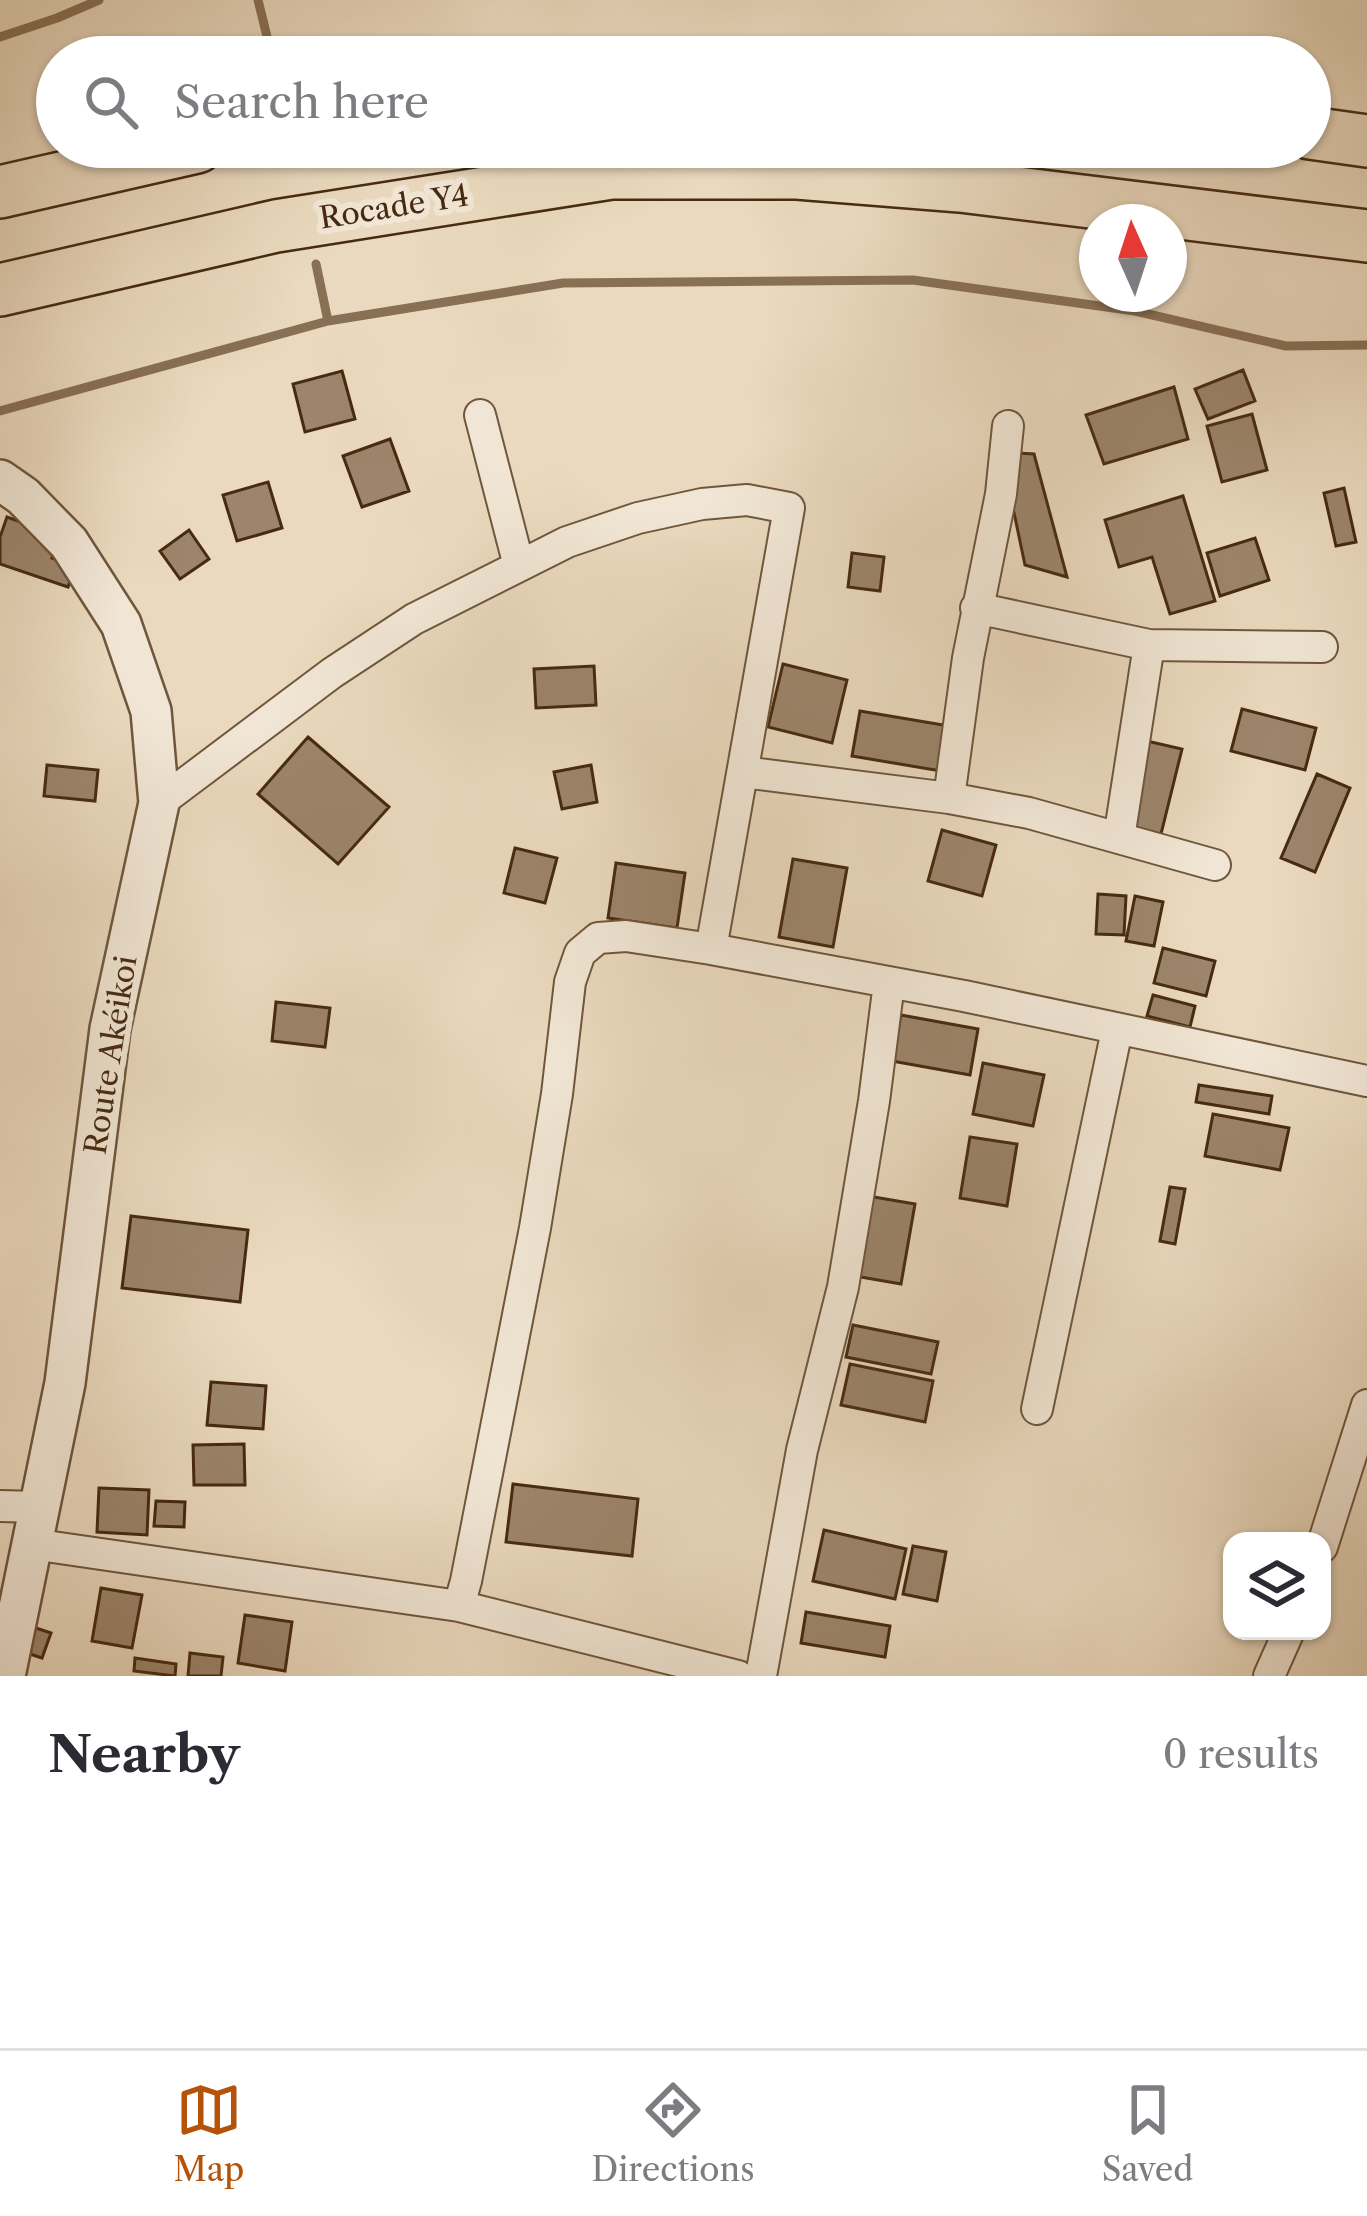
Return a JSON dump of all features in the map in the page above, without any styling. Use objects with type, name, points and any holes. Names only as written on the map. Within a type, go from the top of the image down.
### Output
[{"type":"highway","points":[[1331,137],[1367,141]]},
{"type":"highway","points":[[0,191],[103,168]]},
{"type":"highway","name":"Rocade Y4","points":[[0,290],[276,226],[610,172],[797,173],[960,186],[1367,236]]},
{"type":"street","points":[[480,416],[519,566]]},
{"type":"street","points":[[950,797],[1008,426]]},
{"type":"street","name":"Route Akéikoi","points":[[0,480],[69,543],[121,624],[151,711],[159,803],[110,1029],[64,1382],[24,1519],[5,1676]]},
{"type":"street","points":[[159,803],[332,673],[413,620],[567,542],[702,504],[747,500],[789,508],[710,950]]},
{"type":"street","points":[[976,608],[1149,645],[1322,647]]},
{"type":"street","points":[[1119,838],[1149,645]]},
{"type":"street","points":[[743,772],[950,797],[1029,813],[1215,865]]},
{"type":"street","points":[[459,1606],[535,1228],[570,982],[580,953],[598,938],[626,936],[889,983],[1367,1081]]},
{"type":"street","points":[[761,1676],[802,1450],[843,1288],[889,983]]},
{"type":"street","points":[[1037,1409],[1117,1030]]},
{"type":"street","points":[[1326,1532],[1367,1405]]},
{"type":"street","points":[[24,1519],[459,1606],[738,1676]]},
{"type":"street","points":[[1269,1676],[1284,1640]]},
{"type":"building","points":[[1243,370],[1255,401],[1208,419],[1195,389]]},
{"type":"building","points":[[342,371],[355,419],[305,432],[293,384]]},
{"type":"building","points":[[1174,387],[1188,439],[1104,464],[1086,415]]},
{"type":"building","points":[[1252,414],[1267,470],[1222,482],[1207,426]]},
{"type":"building","points":[[390,439],[409,491],[362,507],[343,456]]},
{"type":"building","points":[[1014,453],[1034,454],[1067,577],[1025,565],[1009,489]]},
{"type":"building","points":[[268,482],[282,528],[237,541],[223,495]]},
{"type":"building","points":[[1344,488],[1356,542],[1336,546],[1324,493]]},
{"type":"building","points":[[1183,496],[1215,601],[1170,614],[1152,557],[1119,567],[1105,520]]},
{"type":"building","points":[[7,517],[58,541],[52,558],[75,566],[68,587],[0,564],[0,537]]},
{"type":"building","points":[[189,530],[209,559],[180,579],[160,551]]},
{"type":"building","points":[[1255,538],[1269,580],[1220,596],[1207,553]]},
{"type":"building","points":[[852,553],[884,557],[880,591],[848,587]]},
{"type":"building","points":[[783,664],[847,680],[832,743],[768,727]]},
{"type":"building","points":[[594,666],[596,705],[536,708],[534,669]]},
{"type":"building","points":[[1242,709],[1316,728],[1305,770],[1231,751]]},
{"type":"building","points":[[860,711],[955,727],[947,772],[852,756]]},
{"type":"building","points":[[308,737],[389,807],[338,864],[258,794]]},
{"type":"building","points":[[1147,741],[1182,749],[1161,834],[1127,826]]},
{"type":"building","points":[[47,765],[98,770],[95,801],[44,796]]},
{"type":"building","points":[[591,765],[597,802],[562,809],[554,772]]},
{"type":"building","points":[[1317,774],[1350,788],[1315,872],[1281,858]]},
{"type":"building","points":[[942,830],[996,845],[982,896],[928,881]]},
{"type":"building","points":[[515,848],[557,858],[545,903],[504,893]]},
{"type":"building","points":[[793,859],[847,868],[833,947],[779,937]]},
{"type":"building","points":[[616,863],[685,873],[677,928],[608,918]]},
{"type":"building","points":[[1098,894],[1126,896],[1124,935],[1096,934]]},
{"type":"building","points":[[1135,896],[1163,902],[1154,946],[1126,941]]},
{"type":"building","points":[[1163,948],[1215,961],[1206,996],[1154,983]]},
{"type":"building","points":[[1153,995],[1195,1006],[1190,1027],[1147,1016]]},
{"type":"building","points":[[276,1002],[330,1008],[325,1047],[272,1041]]},
{"type":"building","points":[[901,1015],[978,1029],[970,1075],[892,1061]]},
{"type":"building","points":[[983,1063],[1044,1075],[1033,1126],[973,1114]]},
{"type":"building","points":[[1199,1085],[1272,1096],[1269,1114],[1196,1102]]},
{"type":"building","points":[[1213,1114],[1289,1128],[1280,1170],[1205,1156]]},
{"type":"building","points":[[970,1137],[1017,1144],[1007,1206],[960,1198]]},
{"type":"building","points":[[1170,1187],[1185,1189],[1175,1244],[1160,1241]]},
{"type":"building","points":[[868,1196],[915,1204],[901,1284],[855,1276]]},
{"type":"building","points":[[131,1216],[248,1230],[240,1302],[122,1288]]},
{"type":"building","points":[[853,1325],[938,1342],[931,1374],[846,1357]]},
{"type":"building","points":[[850,1364],[933,1381],[925,1422],[841,1405]]},
{"type":"building","points":[[211,1382],[266,1386],[263,1429],[207,1425]]},
{"type":"building","points":[[244,1444],[245,1485],[194,1485],[193,1445]]},
{"type":"building","points":[[513,1484],[638,1499],[632,1556],[506,1542]]},
{"type":"building","points":[[99,1488],[149,1490],[147,1535],[97,1532]]},
{"type":"building","points":[[156,1501],[185,1502],[184,1527],[154,1526]]},
{"type":"building","points":[[824,1530],[906,1549],[895,1599],[813,1581]]},
{"type":"building","points":[[913,1546],[946,1552],[937,1601],[903,1594]]},
{"type":"building","points":[[101,1588],[142,1595],[132,1648],[92,1641]]},
{"type":"building","points":[[806,1612],[890,1626],[885,1657],[801,1643]]},
{"type":"building","points":[[245,1615],[292,1622],[285,1671],[238,1663]]},
{"type":"building","points":[[30,1626],[51,1633],[42,1658],[21,1651]]},
{"type":"building","points":[[190,1653],[223,1657],[221,1676],[188,1676]]},
{"type":"building","points":[[135,1658],[176,1664],[175,1676],[134,1671]]},
{"type":"waterway","points":[[0,37],[99,0]]},
{"type":"waterway","points":[[258,0],[267,36]]},
{"type":"waterway","points":[[316,264],[328,321]]},
{"type":"waterway","points":[[0,411],[328,321],[563,283],[913,280],[1135,311],[1286,346],[1367,345]]}]
